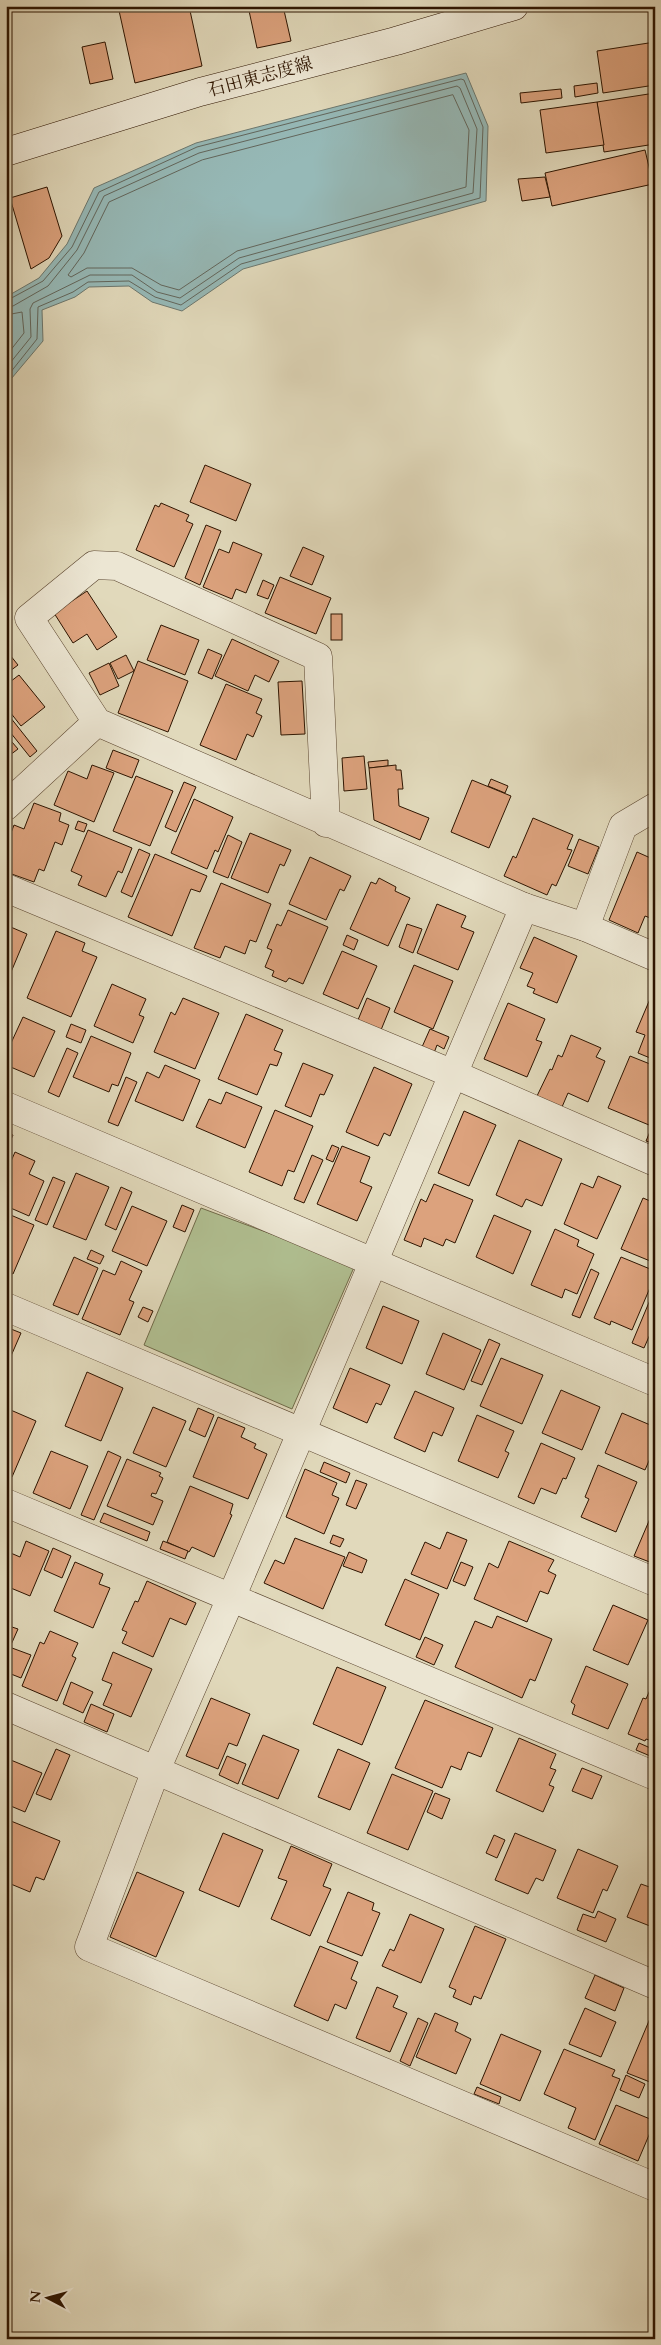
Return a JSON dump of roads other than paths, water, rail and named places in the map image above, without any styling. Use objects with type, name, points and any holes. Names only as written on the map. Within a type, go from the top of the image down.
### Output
[{"type":"street","name":"石田東志度線","points":[[6,152],[200,92],[396,41],[514,6]]},
{"type":"street","points":[[326,823],[318,657],[117,566],[94,565],[29,618],[98,722],[326,823],[524,907],[585,927],[655,957]]},
{"type":"street","points":[[6,806],[98,722]]},
{"type":"street","points":[[585,927],[623,826],[655,807]]},
{"type":"street","points":[[6,888],[453,1074],[655,1162]]},
{"type":"street","points":[[524,907],[231,1598],[156,1770],[89,1947],[655,2187]]},
{"type":"street","points":[[6,1106],[655,1382]]},
{"type":"street","points":[[6,1307],[655,1582]]},
{"type":"street","points":[[6,1503],[655,1776]]},
{"type":"street","points":[[6,1706],[655,1985]]},
{"type":"water","points":[[466,73],[488,126],[486,201],[243,269],[182,311],[152,302],[129,286],[89,287],[75,297],[42,310],[43,341],[6,385],[6,297],[39,278],[67,244],[94,188],[196,143]]}]
